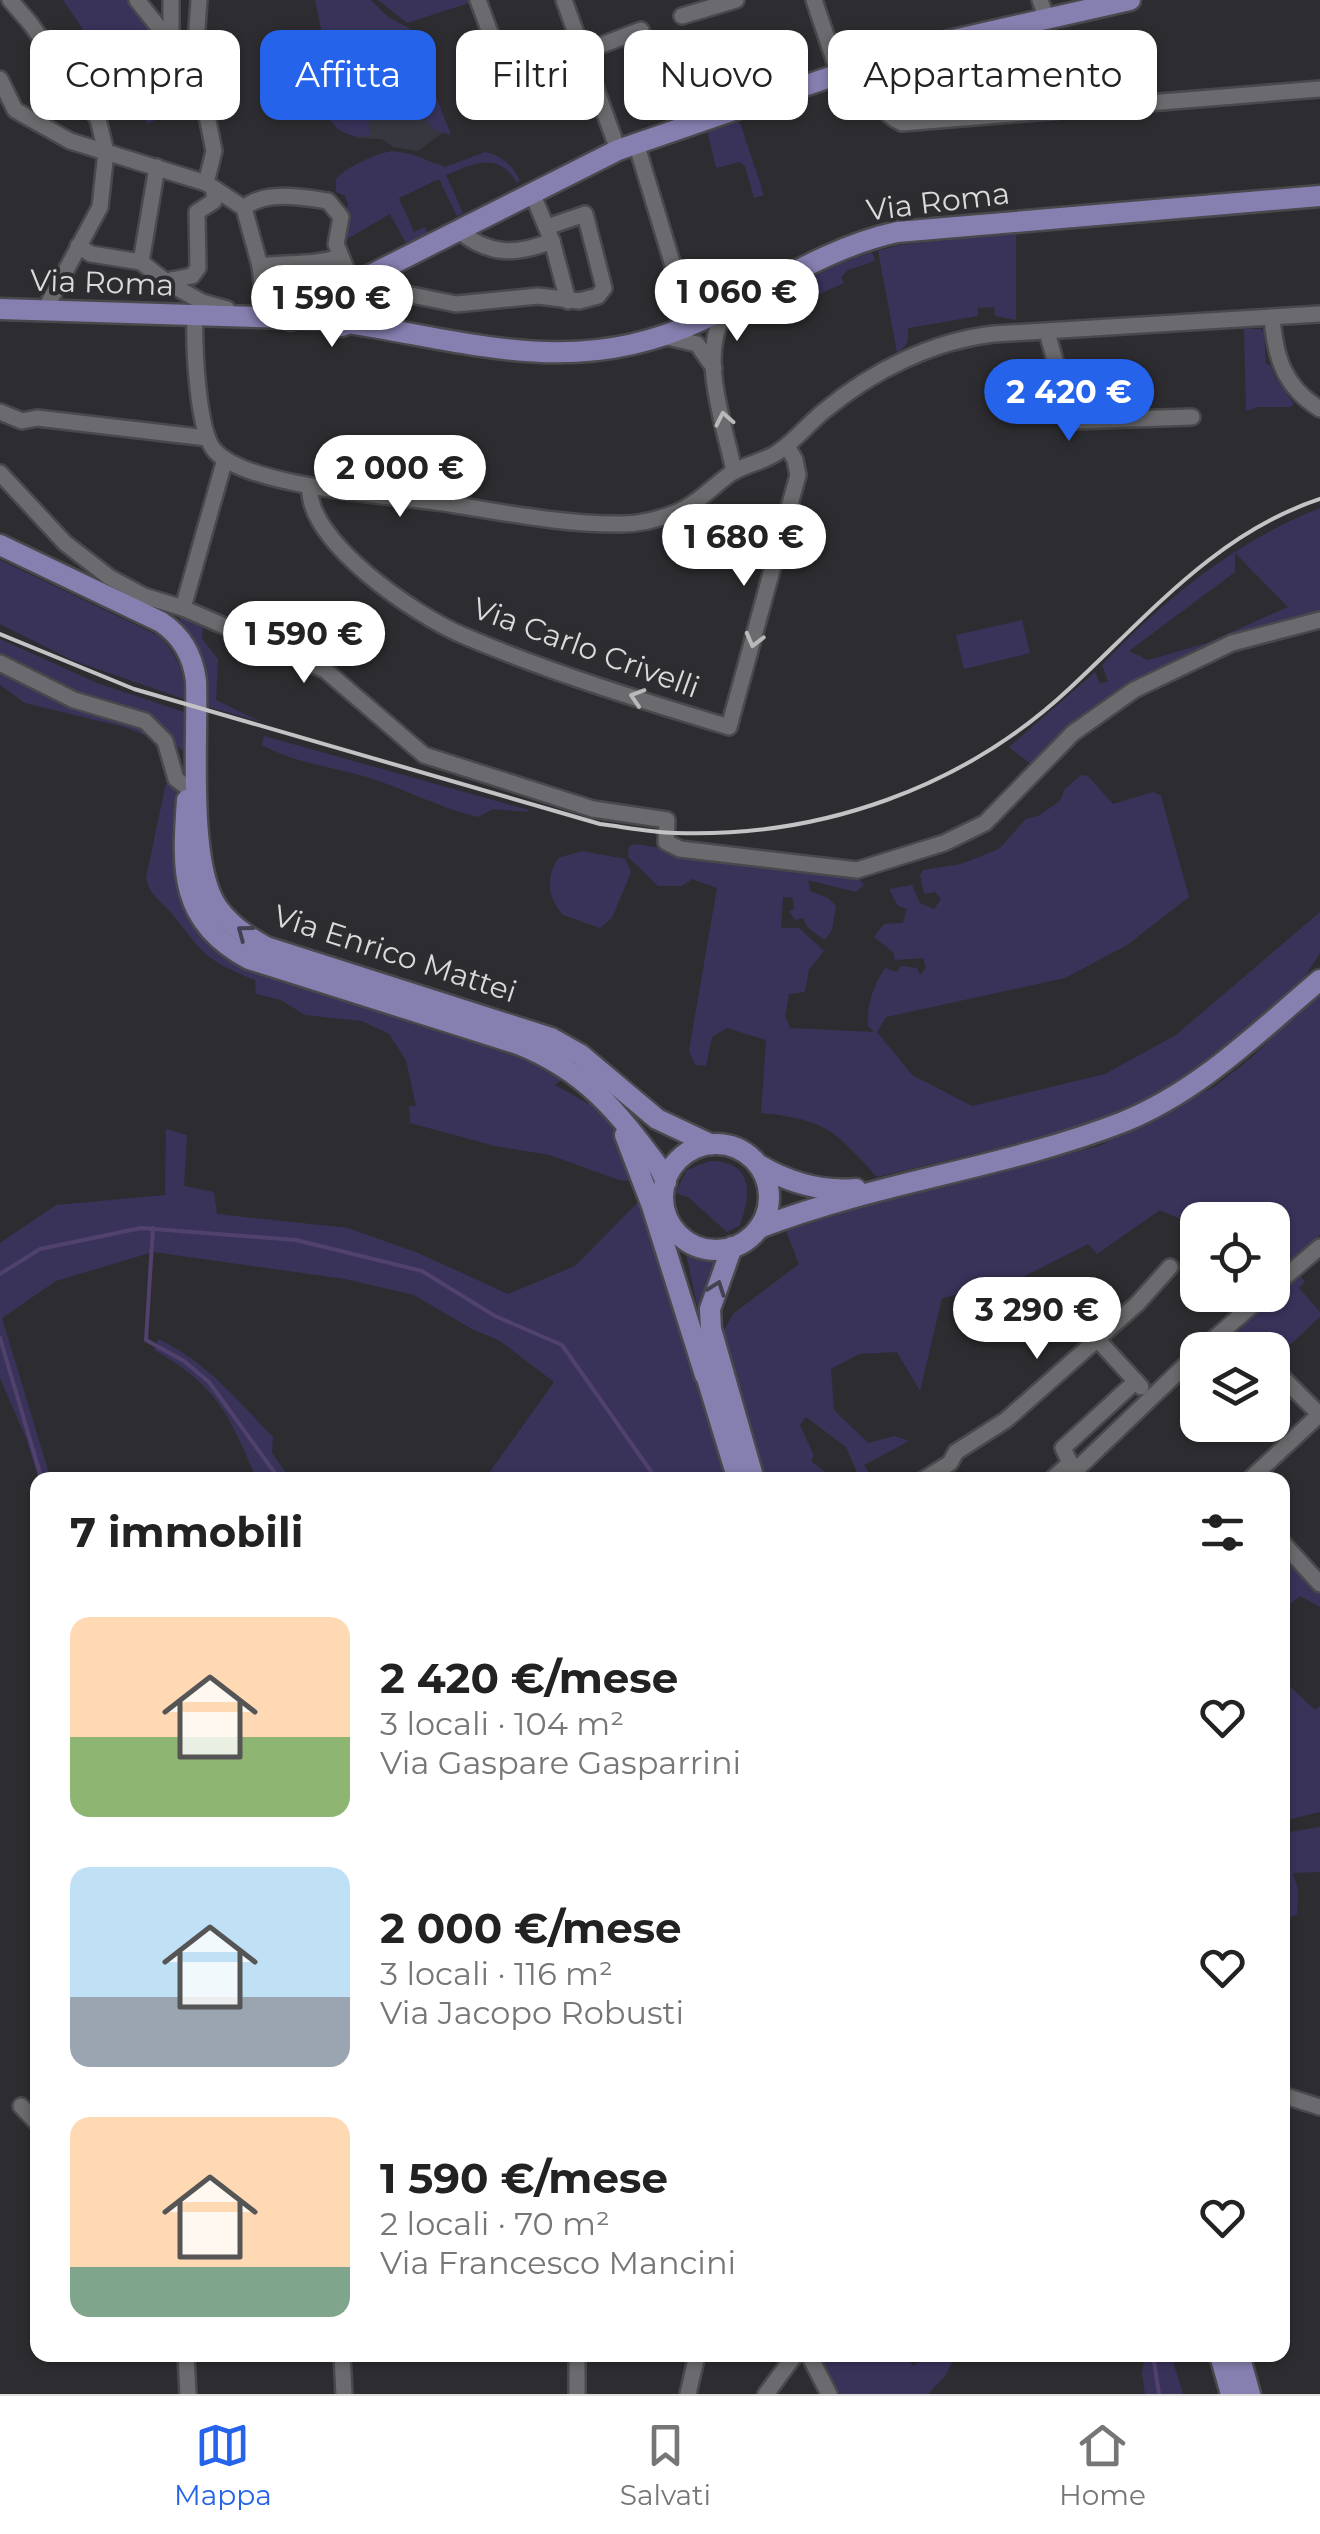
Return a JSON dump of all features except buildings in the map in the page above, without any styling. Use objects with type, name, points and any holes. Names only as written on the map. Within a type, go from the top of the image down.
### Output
[{"type":"main road","points":[[975,30],[1043,8],[1130,0]]},
{"type":"main road","points":[[291,320],[458,230],[627,146],[828,78]]},
{"type":"main road","name":"Via Roma","points":[[0,309],[324,318],[550,355],[624,348],[663,336],[691,326],[839,249],[898,232],[1320,196]]},
{"type":"main road","points":[[324,318],[346,290]]},
{"type":"main road","points":[[346,290],[341,309],[349,324]]},
{"type":"main road","name":"Via Enrico Mattei","points":[[0,545],[162,622],[187,650],[196,681],[202,869],[213,900],[239,930],[266,948],[551,1038],[580,1055],[657,1119],[710,1144]]},
{"type":"main road","name":"Via Enrico Mattei","points":[[0,554],[147,623],[174,644],[190,680],[185,878],[198,913],[222,943],[249,960],[550,1057],[596,1090],[614,1110],[660,1199]]},
{"type":"main road","points":[[1299,998],[1320,964]]},
{"type":"main road","points":[[660,1199],[697,1246],[714,1250],[801,1212],[887,1186],[1024,1154],[1126,1121],[1224,1064],[1320,980]]},
{"type":"main road","points":[[735,1472],[704,1375],[660,1199],[681,1157],[710,1144],[741,1150],[786,1180],[848,1190],[887,1186]]},
{"type":"main road","points":[[752,1472],[711,1330],[710,1309],[769,1199],[759,1165]]},
{"type":"main road","points":[[1222,2362],[1231,2394]]},
{"type":"main road","points":[[1241,2362],[1250,2394]]},
{"type":"street","points":[[10,0],[98,119],[106,152],[100,207],[48,310]]},
{"type":"street","points":[[137,0],[160,30]]},
{"type":"street","points":[[171,30],[173,0],[184,6],[195,24]]},
{"type":"street","points":[[195,30],[199,0]]},
{"type":"street","points":[[478,0],[489,30]]},
{"type":"street","points":[[564,0],[575,30]]},
{"type":"street","points":[[684,17],[736,0]]},
{"type":"street","points":[[814,0],[828,41]]},
{"type":"street","points":[[0,79],[15,110],[70,141],[210,186],[244,208],[260,266],[266,315],[217,309],[165,281],[141,262],[91,254],[78,246]]},
{"type":"street","points":[[1157,102],[1320,89]]},
{"type":"street","points":[[604,98],[627,146],[691,326]]},
{"type":"street","points":[[165,281],[192,276],[198,268],[197,212],[214,201],[210,186],[214,151],[207,120]]},
{"type":"street","points":[[896,120],[939,120]]},
{"type":"street","points":[[141,262],[157,167]]},
{"type":"street","points":[[532,193],[550,234],[568,301]]},
{"type":"street","points":[[244,208],[254,200],[295,196],[328,201],[341,216],[336,244],[346,290],[456,304],[538,296],[591,300],[604,288],[585,214],[523,250],[498,252],[458,230]]},
{"type":"street","points":[[260,266],[304,264],[339,256]]},
{"type":"street","points":[[728,307],[717,328],[714,368],[734,471]]},
{"type":"street","points":[[195,317],[197,371],[207,438],[225,458],[267,475],[310,486],[503,514],[623,524],[650,520],[690,506],[734,471],[787,446],[839,399],[920,351],[967,337],[1320,314]]},
{"type":"street","points":[[1272,317],[1280,366],[1305,400],[1320,408]]},
{"type":"street","points":[[1047,332],[1072,421],[1192,416]]},
{"type":"street","points":[[663,336],[696,344],[714,368]]},
{"type":"street","points":[[0,412],[22,421],[36,418],[207,438]]},
{"type":"street","name":"Via Carlo Crivelli","points":[[310,486],[309,496],[317,517],[357,566],[459,634],[730,727],[798,475],[787,446]]},
{"type":"street","points":[[184,608],[225,458]]},
{"type":"street","points":[[0,473],[65,543],[109,577],[144,596],[184,608],[325,670],[424,755],[594,808],[666,820],[666,842],[680,849],[857,870],[944,843],[985,823],[1072,732],[1134,690],[1232,642],[1320,620]]},
{"type":"street","points":[[0,663],[74,700],[145,721],[166,741],[176,778],[188,788]]},
{"type":"street","points":[[1290,1273],[1320,1247]]},
{"type":"street","points":[[936,1472],[956,1452],[1006,1420],[1137,1304],[1170,1268]]},
{"type":"street","points":[[1222,1332],[1245,1312]]},
{"type":"street","points":[[1096,1338],[1152,1397]]},
{"type":"street","points":[[1136,1381],[1063,1448],[1073,1470],[1180,1370]]},
{"type":"street","points":[[1258,1472],[1320,1414],[1290,1385]]},
{"type":"street","points":[[1290,1551],[1320,1584]]},
{"type":"street","points":[[1290,2098],[1320,2108]]},
{"type":"street","points":[[21,2106],[30,2116]]},
{"type":"street","points":[[186,2362],[188,2394]]},
{"type":"street","points":[[342,2362],[344,2394]]},
{"type":"street","points":[[577,2394],[578,2362]]},
{"type":"street","points":[[688,2394],[695,2362]]},
{"type":"street","points":[[766,2394],[790,2362]]},
{"type":"street","points":[[784,2370],[812,2362],[829,2394]]},
{"type":"shaded area","points":[[63,0],[130,0],[152,30],[84,30]]},
{"type":"shaded area","points":[[315,0],[371,0],[388,17],[410,30],[321,30]]},
{"type":"shaded area","points":[[378,0],[472,0],[472,2],[407,23]]},
{"type":"shaded area","points":[[436,97],[451,135],[432,129],[426,120],[436,120]]},
{"type":"shaded area","points":[[436,117],[442,133],[418,151],[393,147],[382,139],[358,138],[339,129],[335,120],[436,120]]},
{"type":"shaded area","points":[[330,120],[368,120],[371,136],[354,136]]},
{"type":"shaded area","points":[[740,123],[764,195],[754,198],[745,166],[739,162],[716,168],[707,130]]},
{"type":"shaded area","points":[[392,151],[445,167],[485,152],[506,162],[520,181],[517,183],[502,167],[485,162],[446,175],[463,213],[457,216],[439,179],[399,198],[414,232],[425,227],[429,237],[408,247],[390,214],[347,239],[344,244],[356,268],[353,271],[341,246],[348,203],[344,195],[336,192],[336,179],[362,161]]},
{"type":"shaded area","points":[[1016,233],[1016,320],[995,316],[994,307],[978,308],[978,316],[908,328],[907,342],[897,352],[878,251],[900,245]]},
{"type":"shaded area","points":[[872,252],[875,261],[848,270],[841,277],[844,283],[811,298],[803,293],[782,304],[777,295],[839,264]]},
{"type":"shaded area","points":[[1244,329],[1261,329],[1264,333],[1266,363],[1294,404],[1291,407],[1246,411]]},
{"type":"shaded area","points":[[1320,508],[1320,616],[1205,653],[1032,765],[1009,747],[1095,672],[1100,684],[1108,681],[1102,665],[1176,595],[1230,555]],"holes":[[[1235,553],[1288,607],[1207,643],[1148,660],[1129,651],[1235,572]]]},
{"type":"shaded area","points":[[0,560],[159,636],[179,664],[184,699],[72,660],[0,624]]},
{"type":"shaded area","points":[[185,617],[203,626],[202,639],[218,659],[216,700],[261,722],[205,706],[205,681],[197,649],[179,619]]},
{"type":"shaded area","points":[[1022,620],[1030,653],[964,669],[956,635]]},
{"type":"shaded area","points":[[0,639],[97,683],[184,712],[184,751],[166,736],[0,659]]},
{"type":"shaded area","points":[[0,666],[137,722],[160,741],[124,727],[25,703],[0,685]]},
{"type":"shaded area","points":[[264,736],[529,810],[493,809],[478,817],[367,777],[287,756],[262,745]]},
{"type":"shaded area","points":[[1081,775],[1088,776],[1113,804],[1153,792],[1161,796],[1189,897],[1127,945],[1065,978],[886,1017],[877,1032],[912,1075],[972,1106],[1105,1074],[1176,1035],[1320,912],[1320,953],[1299,986],[1214,1059],[1172,1087],[1074,1130],[877,1177],[828,1130],[801,1119],[761,1113],[766,1040],[727,1028],[712,1037],[706,1066],[695,1065],[689,1051],[717,888],[692,879],[682,886],[658,886],[628,857],[629,847],[633,844],[853,872],[864,885],[856,892],[808,880],[810,891],[836,906],[832,930],[825,940],[808,928],[803,918],[795,920],[789,911],[794,909],[793,898],[783,897],[781,928],[799,928],[824,951],[809,969],[805,992],[789,994],[785,1016],[790,1028],[874,1032],[868,1026],[870,1003],[885,968],[897,972],[901,966],[917,968],[920,975],[926,968],[923,958],[895,960],[893,952],[874,937],[884,924],[903,923],[907,909],[898,906],[889,889],[912,885],[920,903],[934,909],[941,899],[935,892],[924,894],[920,875],[923,870],[961,864],[999,849],[1026,819],[1060,801],[1065,789]]},
{"type":"shaded area","points":[[166,783],[182,795],[176,851],[180,896],[187,916],[220,952],[246,970],[522,1055],[565,1076],[555,1085],[589,1104],[591,1095],[619,1129],[634,1181],[619,1180],[550,1155],[495,1146],[410,1123],[409,1106],[416,1106],[406,1060],[389,1034],[362,1021],[305,1015],[281,1000],[256,994],[255,980],[208,956],[154,895],[146,878]]},
{"type":"shaded area","points":[[582,851],[625,859],[631,872],[612,918],[600,928],[563,915],[551,894],[551,873],[558,858]]},
{"type":"shaded area","points":[[1320,990],[1320,1235],[1290,1261],[1290,1202],[1180,1202],[1180,1219],[1160,1210],[1097,1254],[1088,1244],[1013,1282],[942,1298],[920,1391],[897,1352],[859,1354],[831,1369],[834,1410],[868,1443],[895,1436],[909,1441],[864,1465],[868,1472],[857,1472],[846,1447],[806,1417],[800,1425],[814,1456],[811,1461],[824,1472],[763,1472],[722,1333],[734,1313],[799,1264],[786,1231],[812,1218],[1099,1146],[1214,1087],[1250,1059]]},
{"type":"shaded area","points":[[166,1129],[187,1135],[184,1186],[214,1192],[217,1214],[348,1228],[418,1253],[508,1294],[575,1266],[641,1199],[733,1472],[490,1472],[554,1382],[500,1341],[414,1295],[345,1279],[153,1252],[56,1281],[2,1318],[49,1472],[37,1472],[0,1378],[0,1243],[56,1205],[165,1195]]},
{"type":"shaded area","points":[[709,1161],[734,1166],[746,1181],[740,1225],[727,1232],[688,1197],[675,1193],[687,1170]]},
{"type":"shaded area","points":[[685,1249],[719,1258],[704,1297],[704,1337]]},
{"type":"shaded area","points":[[1299,1275],[1305,1282],[1299,1288],[1320,1317],[1290,1344],[1290,1332],[1235,1332],[1257,1312],[1290,1312],[1290,1283]]},
{"type":"shaded area","points":[[158,1339],[206,1370],[273,1437],[272,1453],[285,1472],[253,1472],[219,1404],[193,1376],[154,1350]]},
{"type":"shaded area","points":[[1290,1562],[1320,1595],[1320,1607],[1300,1596],[1290,1604]]},
{"type":"shaded area","points":[[1290,1687],[1315,1710],[1320,1706],[1320,1812],[1290,1819]]},
{"type":"shaded area","points":[[1320,1827],[1320,1872],[1293,1873],[1298,1890],[1297,1914],[1290,1917],[1290,1832]]},
{"type":"shaded area","points":[[817,2362],[910,2362],[914,2366],[918,2362],[952,2362],[928,2394],[833,2394]]},
{"type":"shaded area","points":[[1144,2362],[1173,2362],[1183,2394],[1145,2394]]},
{"type":"waterway","points":[[0,1274],[40,1249],[141,1228],[296,1240],[422,1271],[495,1316],[562,1345],[651,1472]]},
{"type":"waterway","points":[[153,1228],[146,1340],[184,1361],[209,1382],[274,1472]]},
{"type":"waterway","points":[[0,1338],[40,1472]]},
{"type":"waterway","points":[[1154,2362],[1159,2394]]},
{"type":"railway","points":[[0,634],[134,689],[600,824],[666,832],[783,827],[887,800],[983,754],[1028,724],[1069,689],[1215,555],[1283,514],[1320,499]]}]
